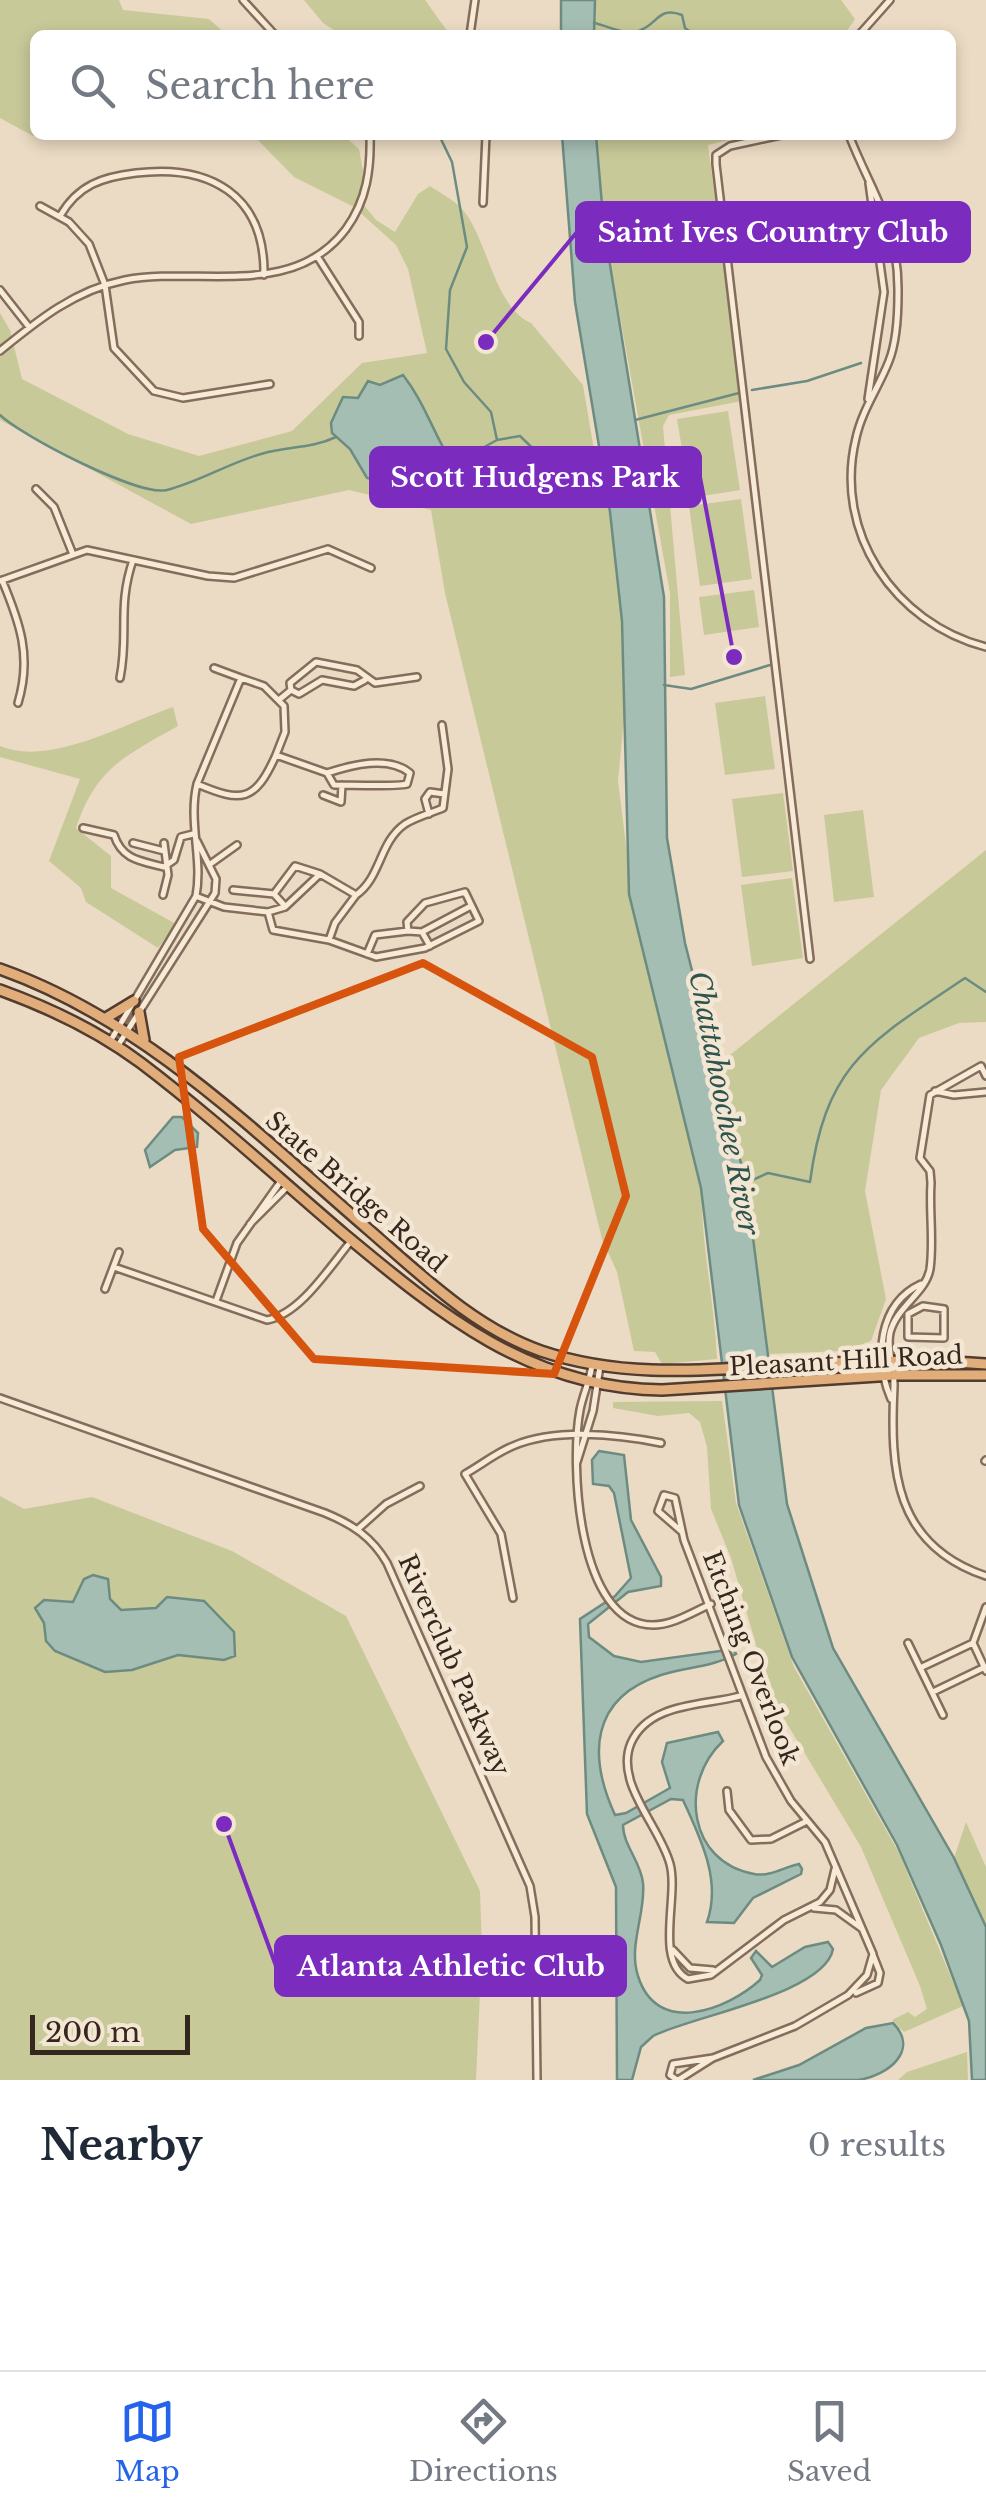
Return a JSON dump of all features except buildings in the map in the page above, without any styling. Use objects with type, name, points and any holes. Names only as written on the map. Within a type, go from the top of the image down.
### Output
[{"type":"highway","name":"State Bridge Road","points":[[0,969],[106,1018],[149,1047],[483,1322],[538,1350],[596,1365],[647,1372],[714,1371]]},
{"type":"highway","name":"State Bridge Road","points":[[0,990],[79,1023],[113,1045],[470,1333],[511,1357],[556,1375],[628,1390],[709,1388]]},
{"type":"highway","points":[[106,1018],[136,1006],[140,1031],[149,1047]]},
{"type":"highway","name":"Pleasant Hill Road","points":[[714,1371],[887,1361],[986,1364]]},
{"type":"highway","name":"Pleasant Hill Road","points":[[709,1388],[890,1375],[986,1375]]},
{"type":"street","points":[[243,0],[270,30]]},
{"type":"street","points":[[471,30],[476,0]]},
{"type":"street","points":[[863,30],[890,0]]},
{"type":"street","points":[[0,350],[64,302],[105,285],[148,277],[264,274],[317,256],[343,233],[361,203],[370,171],[370,140]]},
{"type":"street","points":[[482,203],[486,140]]},
{"type":"street","points":[[758,140],[730,146],[716,155],[716,164],[810,959]]},
{"type":"street","points":[[852,140],[869,182],[884,292],[866,407],[851,464],[853,514],[860,536],[896,594],[943,632],[986,647]]},
{"type":"street","points":[[60,216],[77,192],[102,178],[164,170],[195,173],[225,188],[248,211],[262,242],[264,274]]},
{"type":"street","points":[[866,407],[890,358],[898,298],[894,243],[882,199],[869,182]]},
{"type":"street","points":[[40,206],[60,216],[89,244],[105,285],[114,348],[154,392],[183,398],[270,384]]},
{"type":"street","points":[[317,256],[359,322],[360,336]]},
{"type":"street","points":[[0,290],[29,327]]},
{"type":"street","points":[[36,489],[54,507],[72,552]]},
{"type":"street","points":[[18,703],[25,672],[25,643],[1,580],[72,552],[102,552],[234,578],[328,549],[371,568]]},
{"type":"street","points":[[120,678],[125,644],[122,598],[133,560]]},
{"type":"street","points":[[291,690],[290,683],[316,662],[357,670],[365,680]]},
{"type":"street","points":[[196,784],[230,798],[250,794],[264,782],[286,718],[280,699],[264,686],[214,668]]},
{"type":"street","points":[[291,690],[300,694],[322,680],[354,686],[365,680],[417,677]]},
{"type":"street","points":[[113,1045],[196,896],[200,878],[193,834],[196,784],[240,678]]},
{"type":"street","points":[[280,699],[291,690]]},
{"type":"street","points":[[329,940],[335,924],[356,896],[372,885],[387,844],[404,824],[443,808],[448,769],[442,725]]},
{"type":"street","points":[[276,755],[326,773],[382,763],[399,764],[410,773],[407,784],[396,787],[379,782],[334,786],[326,773]]},
{"type":"street","points":[[323,795],[340,802],[342,786]]},
{"type":"street","points":[[429,814],[425,798],[430,792],[445,794]]},
{"type":"street","points":[[83,828],[114,835],[119,849],[128,857],[164,867]]},
{"type":"street","points":[[123,1030],[184,935],[211,902],[216,879],[193,834]]},
{"type":"street","points":[[164,867],[174,860],[180,838],[193,834]]},
{"type":"street","points":[[134,843],[164,848],[168,876],[163,896]]},
{"type":"street","points":[[210,866],[237,845]]},
{"type":"street","points":[[274,894],[295,866],[320,874],[356,896]]},
{"type":"street","points":[[196,896],[268,912],[285,906],[320,874]]},
{"type":"street","points":[[233,890],[274,894],[285,906]]},
{"type":"street","points":[[268,912],[273,930],[329,940],[376,957],[430,946],[479,921],[465,892],[425,903],[407,922],[408,932]]},
{"type":"street","points":[[367,954],[375,936],[422,932],[472,906]]},
{"type":"street","points":[[422,932],[430,946]]},
{"type":"street","points":[[986,1076],[980,1066],[971,1068],[935,1091],[921,1134],[921,1164],[930,1171],[931,1183],[930,1272],[885,1335],[900,1490],[908,1515],[940,1554],[986,1576]]},
{"type":"street","points":[[935,1091],[954,1095],[986,1092]]},
{"type":"street","points":[[216,1302],[237,1243],[284,1184]]},
{"type":"street","points":[[114,1267],[267,1320],[281,1317],[352,1240]]},
{"type":"street","points":[[105,1290],[119,1252]]},
{"type":"street","points":[[885,1335],[908,1337],[944,1338],[944,1309],[923,1306],[913,1310],[908,1314],[908,1337]]},
{"type":"street","points":[[596,1365],[576,1464],[589,1555],[605,1596],[612,1608],[652,1625],[711,1604]]},
{"type":"street","points":[[582,1436],[580,1409],[593,1383]]},
{"type":"street","points":[[0,1398],[358,1528],[386,1504],[420,1486]]},
{"type":"street","points":[[513,1598],[501,1534],[465,1474],[524,1442],[582,1436],[661,1443]]},
{"type":"street","name":"Etching Overlook","points":[[680,1531],[658,1511],[664,1495],[676,1498],[680,1531],[711,1604],[740,1696],[774,1776],[836,1865],[872,1954]]},
{"type":"street","name":"Riverclub Parkway","points":[[358,1528],[387,1562],[530,1886],[535,1916],[537,2080]]},
{"type":"street","points":[[932,1692],[985,1669],[973,1643],[986,1607]]},
{"type":"street","points":[[920,1668],[973,1643]]},
{"type":"street","points":[[908,1644],[943,1715]]},
{"type":"street","points":[[740,1696],[673,1709],[645,1723],[630,1744],[627,1766],[671,1867],[674,1968],[688,1979],[706,1978],[830,1890],[836,1865]]},
{"type":"street","points":[[726,1791],[729,1810],[751,1840],[771,1840],[806,1821]]},
{"type":"street","points":[[804,1910],[820,1906],[836,1910],[851,1917],[865,1934]]},
{"type":"street","points":[[671,1948],[690,1968],[704,1972],[720,1967]]},
{"type":"street","points":[[848,1995],[867,1975],[872,1954]]},
{"type":"street","points":[[713,2058],[673,2064],[670,2075],[678,2080],[713,2058],[795,2026],[848,1995],[878,1983],[880,1972],[872,1954]]},
{"type":"highlighted area","points":[[423,963],[592,1057],[626,1196],[554,1374],[314,1359],[203,1229],[179,1057]]},
{"type":"green space","points":[[0,0],[119,0],[123,10],[209,19],[221,30],[30,30],[30,134],[0,118]]},
{"type":"green space","points":[[304,0],[425,0],[446,30],[334,30]]},
{"type":"green space","points":[[595,0],[841,0],[855,19],[847,30],[594,30]]},
{"type":"green space","points":[[258,140],[349,140],[359,149],[364,176],[359,199],[376,220],[395,232],[418,194],[430,186],[455,203],[471,221],[508,303],[531,323],[583,385],[596,462],[622,540],[626,697],[618,781],[629,869],[703,1156],[702,1207],[717,1359],[662,1364],[655,1352],[634,1351],[617,1272],[602,1239],[445,593],[431,510],[349,490],[191,524],[0,420],[0,313],[10,330],[22,379],[128,434],[199,456],[292,431],[362,363],[427,353],[408,269],[396,245],[354,207],[294,177]]},
{"type":"green space","points":[[596,140],[728,140],[708,145],[742,401],[669,415],[663,426],[685,675],[670,677],[670,593],[604,228]]},
{"type":"green space","points":[[728,411],[740,490],[690,498],[677,419]]},
{"type":"green space","points":[[741,499],[752,579],[700,586],[689,506]]},
{"type":"green space","points":[[754,590],[759,627],[704,635],[699,597]]},
{"type":"green space","points":[[765,696],[775,769],[725,775],[715,703]]},
{"type":"green space","points":[[173,707],[178,726],[128,756],[103,777],[76,828],[111,856],[111,888],[176,924],[158,948],[86,902],[81,888],[49,861],[80,779],[0,757],[0,746],[20,751],[64,747]]},
{"type":"green space","points":[[783,793],[793,871],[742,877],[732,799]]},
{"type":"green space","points":[[863,810],[874,897],[834,902],[824,815]]},
{"type":"green space","points":[[986,850],[986,1022],[959,1023],[919,1038],[881,1090],[865,1191],[886,1299],[871,1341],[842,1351],[769,1354],[746,1183],[715,1067]]},
{"type":"green space","points":[[792,878],[803,958],[752,966],[741,885]]},
{"type":"green space","points":[[722,1401],[736,1503],[794,1667],[899,1853],[963,2006],[904,2032],[892,2020],[908,2012],[915,2017],[927,2009],[920,1986],[861,1847],[771,1697],[731,1558],[711,1509],[707,1447],[700,1422],[689,1413],[658,1416],[613,1408],[613,1402]]},
{"type":"green space","points":[[0,1496],[24,1509],[92,1497],[232,1551],[346,1616],[480,1891],[482,1950],[476,2080],[0,2080]]},
{"type":"green space","points":[[966,1822],[986,1867],[986,1927],[954,1858]]},
{"type":"green space","points":[[967,2052],[968,2080],[898,2080],[907,2072]]},
{"type":"water","points":[[561,0],[595,0],[594,30],[561,30]]},
{"type":"water","name":"Chattahoochee River","points":[[562,140],[596,140],[604,228],[664,597],[667,838],[685,943],[746,1183],[787,1504],[833,1648],[954,1858],[986,1927],[986,2080],[972,2080],[969,2021],[941,1945],[897,1845],[792,1657],[739,1505],[701,1188],[629,894],[622,621],[610,512],[575,302]]},
{"type":"water","points":[[403,375],[443,447],[467,454],[473,462],[466,485],[404,486],[367,478],[350,449],[332,433],[331,423],[343,397],[358,398],[368,381],[380,385]]},
{"type":"water","points":[[173,1117],[182,1117],[198,1133],[197,1147],[175,1150],[150,1167],[145,1150]]},
{"type":"water","points":[[599,1451],[624,1455],[631,1520],[661,1577],[661,1586],[628,1592],[588,1624],[589,1637],[614,1656],[641,1662],[734,1649],[736,1654],[661,1675],[620,1698],[608,1714],[599,1751],[606,1793],[615,1815],[626,1813],[670,1788],[662,1762],[667,1743],[718,1732],[723,1741],[709,1758],[696,1799],[697,1819],[704,1838],[715,1854],[732,1867],[754,1874],[799,1864],[802,1869],[801,1874],[753,1898],[734,1923],[707,1922],[712,1891],[710,1875],[683,1800],[671,1799],[623,1825],[643,1883],[635,1953],[638,1976],[647,1995],[660,2007],[694,2012],[730,2001],[760,1980],[762,1975],[751,1958],[756,1951],[772,1967],[805,1947],[828,1942],[833,1949],[824,1965],[807,1979],[754,2002],[653,2036],[641,2047],[632,2080],[617,2080],[616,1887],[587,1814],[580,1619],[615,1596],[631,1578],[614,1493],[609,1486],[593,1484],[592,1460]]},
{"type":"water","points":[[93,1575],[108,1579],[110,1599],[121,1610],[156,1608],[167,1597],[204,1601],[234,1632],[235,1656],[224,1660],[178,1655],[132,1670],[105,1672],[55,1651],[46,1641],[44,1623],[35,1608],[44,1600],[73,1602],[84,1579]]},
{"type":"water","points":[[893,2023],[900,2033],[902,2052],[889,2067],[869,2078],[753,2080],[799,2065],[866,2028]]},
{"type":"waterway","points":[[640,30],[668,13],[682,15],[688,30]]},
{"type":"waterway","points":[[594,23],[617,30]]},
{"type":"waterway","points":[[441,140],[452,162],[467,247],[450,290],[446,349],[464,382],[491,412],[497,440]]},
{"type":"waterway","points":[[752,390],[807,381],[861,363]]},
{"type":"waterway","points":[[635,420],[739,393]]},
{"type":"waterway","points":[[0,415],[31,437],[81,463],[153,490],[179,487],[261,454],[336,437]]},
{"type":"waterway","points":[[468,456],[497,440],[520,436],[556,471],[569,473],[605,465]]},
{"type":"waterway","points":[[664,685],[691,689],[770,665]]},
{"type":"waterway","name":"Chattahoochee River","points":[[746,1183],[768,1173],[810,1182],[828,1108],[859,1058],[904,1019],[965,978],[986,992]]},
{"type":"place","name":"Saint Ives Country Club","points":[[486,342]]},
{"type":"place","name":"Scott Hudgens Park","points":[[734,657]]},
{"type":"place","name":"Atlanta Athletic Club","points":[[224,1824]]}]
